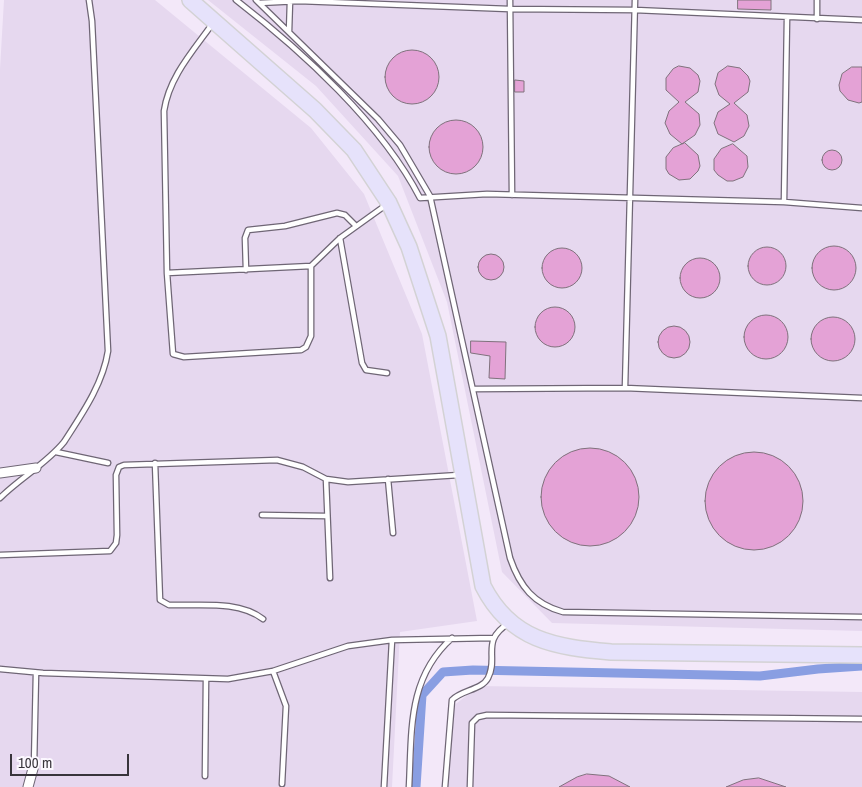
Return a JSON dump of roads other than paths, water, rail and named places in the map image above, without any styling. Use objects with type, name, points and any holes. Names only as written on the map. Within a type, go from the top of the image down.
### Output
[{"type":"main road","points":[[190,0],[216,20],[315,110],[354,150],[389,203],[409,247],[438,336],[483,586],[492,604],[513,621],[546,642],[570,648],[611,652],[824,650],[862,646]]},
{"type":"main road","points":[[204,0],[321,104],[361,144],[396,198],[420,252],[446,334],[491,583],[513,621]]},
{"type":"main road","points":[[824,650],[862,655]]},
{"type":"street","points":[[0,473],[36,468]]},
{"type":"street","points":[[28,787],[34,765]]},
{"type":"lane","points":[[0,498],[15,483],[56,452],[72,429],[101,378],[108,351],[92,21],[88,0]]},
{"type":"lane","points":[[236,0],[312,65],[360,116],[398,160],[420,198],[430,196],[512,195],[784,202],[862,208]]},
{"type":"lane","points":[[510,0],[512,195]]},
{"type":"lane","points":[[625,388],[635,0]]},
{"type":"lane","points":[[817,0],[817,19]]},
{"type":"lane","points":[[257,1],[394,2],[509,9],[635,10],[862,20]]},
{"type":"lane","points":[[257,1],[384,126],[415,168],[430,196],[474,388],[510,558],[520,583],[542,606],[563,612],[862,616]]},
{"type":"lane","points":[[289,32],[290,1]]},
{"type":"lane","points":[[784,202],[787,18]]},
{"type":"lane","points":[[216,20],[173,80],[166,94],[164,125],[167,273],[171,348],[173,354],[184,357],[301,350],[306,347],[311,336],[311,266]]},
{"type":"lane","points":[[167,273],[311,266],[340,238],[389,203]]},
{"type":"lane","points":[[246,270],[244,238],[248,230],[285,226],[337,213],[345,215],[356,226]]},
{"type":"lane","points":[[340,238],[362,363],[366,370],[387,373]]},
{"type":"lane","points":[[474,388],[625,388],[862,398]]},
{"type":"lane","points":[[56,452],[108,463]]},
{"type":"lane","points":[[0,555],[110,551],[116,543],[117,535],[117,470],[124,465],[278,460],[298,465],[326,478],[348,482],[463,475]]},
{"type":"lane","points":[[155,464],[160,600],[170,605],[242,608],[263,619]]},
{"type":"lane","points":[[326,478],[326,516],[330,578]]},
{"type":"lane","points":[[388,479],[393,534]]},
{"type":"lane","points":[[262,515],[326,516]]},
{"type":"lane","points":[[445,787],[452,700],[456,695],[485,682],[489,677],[493,638],[496,632],[513,621]]},
{"type":"lane","points":[[409,787],[417,690],[429,663],[452,638]]},
{"type":"lane","points":[[0,669],[36,673],[228,679],[273,671],[348,646],[392,640],[493,638]]},
{"type":"lane","points":[[384,787],[392,640]]},
{"type":"lane","points":[[273,671],[286,706],[282,784]]},
{"type":"lane","points":[[34,765],[36,673]]},
{"type":"lane","points":[[205,776],[206,679]]},
{"type":"lane","points":[[470,787],[472,723],[478,717],[486,714],[862,719]]},
{"type":"waterway","points":[[416,787],[422,695],[443,672],[473,670],[760,676],[862,666]]}]
